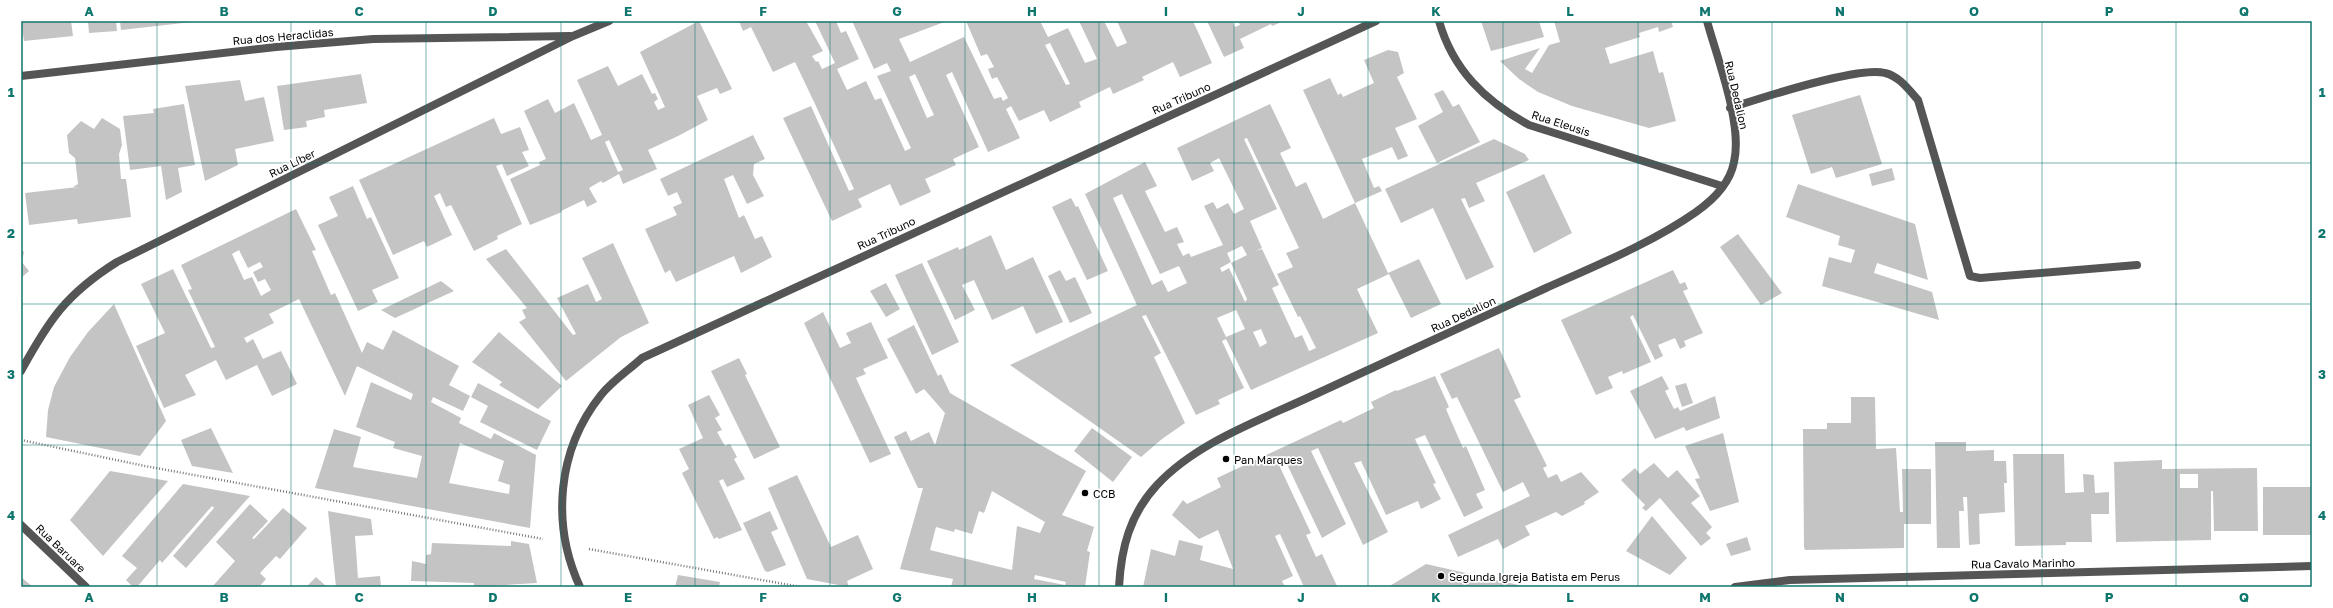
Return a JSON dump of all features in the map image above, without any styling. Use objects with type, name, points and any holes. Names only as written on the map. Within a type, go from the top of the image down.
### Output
[{"type":"street","name":"Rua Líber","points":[[21,371],[45,327],[71,297],[90,279],[117,262],[573,36],[610,21]]},
{"type":"street","name":"Rua Tribuno","points":[[580,587],[565,545],[561,513],[563,482],[582,422],[602,394],[642,358],[1376,21]]},
{"type":"street","name":"Rua Eleusis","points":[[1438,21],[1454,58],[1473,84],[1501,109],[1529,125],[1722,186]]},
{"type":"street","name":"Rua Dedalion","points":[[1119,587],[1121,554],[1126,535],[1137,512],[1155,487],[1171,471],[1194,454],[1282,410],[1630,249],[1695,213],[1716,195],[1728,178],[1734,162],[1736,144],[1730,108],[1707,21]]},
{"type":"street","name":"Rua dos Heraclidas","points":[[21,76],[276,47],[373,40],[573,36]]},
{"type":"street","points":[[1730,108],[1779,93],[1865,72],[1886,73],[1900,80],[1918,100],[1970,276],[1980,278],[2137,264]]},
{"type":"street","name":"Rua Baruare","points":[[21,525],[86,587]]},
{"type":"street","name":"Rua Cavalo Marinho","points":[[1735,587],[1790,580],[2312,566]]},
{"type":"path","points":[[21,440],[152,468],[532,535],[565,545],[801,587]]},
{"type":"building","points":[[21,21],[71,21],[73,36],[24,41]]},
{"type":"building","points":[[88,21],[116,21],[117,31],[89,33]]},
{"type":"building","points":[[120,21],[192,21],[192,22],[121,30]]},
{"type":"building","points":[[699,21],[732,89],[720,94],[717,88],[697,96],[708,120],[648,150],[657,169],[623,184],[619,174],[603,183],[601,181],[589,188],[597,202],[587,207],[584,200],[561,211],[562,212],[530,225],[510,179],[540,165],[539,162],[546,159],[524,111],[548,99],[555,113],[574,103],[591,140],[602,135],[577,80],[608,66],[618,86],[642,74],[652,94],[655,93],[658,99],[654,102],[658,110],[665,107],[640,52]],"holes":[[[609,140],[623,170],[618,172],[605,142]]]},
{"type":"building","points":[[739,21],[806,21],[823,51],[812,56],[816,62],[818,61],[822,69],[835,63],[815,21],[836,21],[841,33],[846,31],[859,59],[837,69],[847,90],[866,81],[875,100],[881,98],[905,151],[911,148],[877,76],[891,71],[887,63],[874,69],[852,21],[947,21],[899,39],[910,62],[964,37],[994,99],[1001,97],[1003,101],[1008,98],[997,77],[992,79],[988,69],[994,67],[987,54],[981,56],[966,21],[1040,21],[1048,37],[1068,28],[1085,63],[1097,59],[1079,21],[1104,21],[1117,47],[1127,43],[1117,21],[1193,21],[1212,63],[1180,77],[1173,62],[1142,77],[1144,80],[1113,94],[1110,87],[1079,102],[1081,107],[1050,122],[1044,110],[1019,121],[1011,106],[1006,109],[1020,138],[988,152],[952,72],[946,75],[979,147],[953,159],[956,165],[925,179],[931,192],[900,206],[890,184],[858,199],[862,207],[832,221],[783,118],[811,106],[849,191],[854,189],[815,104],[795,62],[773,72],[751,27],[743,31]],"holes":[[[1050,43],[1070,84],[1066,85],[1045,45]],[[915,74],[934,115],[927,118],[909,77]]]},
{"type":"building","points":[[1207,21],[1232,21],[1235,27],[1240,25],[1238,21],[1284,21],[1272,26],[1271,24],[1240,39],[1244,48],[1224,57]]},
{"type":"building","points":[[1481,21],[1539,21],[1544,37],[1491,51]]},
{"type":"building","points":[[1554,21],[1671,21],[1673,27],[1659,32],[1658,27],[1639,33],[1640,37],[1605,48],[1610,64],[1653,51],[1659,73],[1663,72],[1676,121],[1649,128],[1572,106],[1538,92],[1519,79],[1500,61],[1540,48],[1525,69],[1532,73],[1549,45],[1560,42]]},
{"type":"building","points":[[1388,50],[1398,52],[1404,73],[1397,77],[1417,119],[1395,128],[1408,156],[1398,160],[1392,147],[1362,159],[1374,188],[1379,186],[1382,191],[1355,203],[1303,90],[1330,78],[1338,95],[1341,93],[1343,97],[1374,83],[1364,60]]},
{"type":"building","points":[[361,74],[367,103],[324,110],[325,117],[306,121],[307,127],[284,130],[277,86]]},
{"type":"building","points":[[240,80],[245,101],[264,97],[274,141],[235,149],[238,165],[205,181],[185,86]]},
{"type":"building","points":[[1443,90],[1453,107],[1459,104],[1480,142],[1437,163],[1418,126],[1443,112],[1434,94]]},
{"type":"building","points":[[1860,95],[1882,164],[1836,178],[1832,167],[1811,174],[1792,115]]},
{"type":"building","points":[[184,104],[195,165],[178,168],[182,192],[166,200],[161,166],[130,170],[123,116],[154,113],[153,109]]},
{"type":"building","points":[[1270,104],[1291,148],[1280,153],[1296,187],[1306,182],[1323,219],[1355,203],[1388,273],[1419,259],[1441,304],[1411,318],[1389,274],[1357,289],[1378,333],[1251,390],[1226,339],[1222,341],[1244,388],[1218,400],[1220,404],[1196,415],[1146,315],[1142,316],[1161,353],[1154,357],[1185,423],[1162,439],[1141,457],[1010,365],[1137,305],[1085,194],[1145,162],[1157,186],[1145,191],[1165,232],[1177,227],[1184,242],[1177,244],[1183,256],[1189,253],[1191,257],[1223,245],[1204,206],[1213,202],[1217,209],[1228,203],[1234,214],[1244,209],[1219,158],[1210,163],[1214,171],[1192,181],[1177,148]],"holes":[[[1247,138],[1299,248],[1286,253],[1293,267],[1277,274],[1298,317],[1300,316],[1316,348],[1309,351],[1302,335],[1295,338],[1272,288],[1279,285],[1262,249],[1255,251],[1262,248],[1250,221],[1277,209],[1244,139]],[[1122,194],[1160,274],[1179,266],[1187,283],[1168,292],[1162,280],[1152,285],[1113,198]],[[1242,246],[1247,255],[1231,263],[1247,299],[1245,302],[1229,268],[1222,272],[1220,268],[1231,262],[1227,253]],[[1236,310],[1245,329],[1226,337],[1217,318]],[[1261,329],[1267,343],[1260,347],[1253,332]]]},
{"type":"building","points":[[102,118],[120,129],[122,145],[119,154],[121,179],[126,179],[131,217],[78,224],[77,219],[29,225],[25,193],[78,187],[73,187],[78,184],[75,158],[69,153],[67,135],[81,121],[94,129]]},
{"type":"building","points":[[494,118],[501,134],[520,127],[529,150],[522,152],[529,166],[507,176],[502,164],[496,166],[522,224],[497,236],[498,239],[474,251],[451,205],[446,207],[440,193],[434,196],[452,235],[427,247],[424,241],[393,255],[359,180]]},
{"type":"building","points":[[753,135],[765,159],[754,164],[753,175],[764,196],[747,204],[733,175],[724,179],[739,218],[744,215],[755,239],[762,236],[772,257],[741,273],[734,256],[676,282],[670,270],[665,273],[645,229],[677,215],[673,207],[682,203],[677,192],[668,196],[660,179]]},
{"type":"building","points":[[1494,139],[1525,154],[1529,160],[1476,183],[1485,201],[1469,208],[1465,198],[1461,199],[1494,267],[1466,280],[1433,208],[1401,223],[1385,189]]},
{"type":"building","points":[[1892,168],[1895,180],[1872,186],[1869,174]]},
{"type":"building","points":[[1544,174],[1572,233],[1534,253],[1506,192]]},
{"type":"building","points":[[1798,184],[1915,224],[1928,280],[1877,263],[1874,273],[1932,292],[1939,320],[1822,286],[1829,257],[1851,263],[1855,250],[1838,245],[1840,236],[1786,217]]},
{"type":"building","points":[[353,186],[367,219],[371,217],[399,278],[372,290],[378,302],[358,311],[318,225],[338,216],[329,197]]},
{"type":"building","points":[[1071,198],[1076,207],[1078,206],[1108,271],[1087,280],[1052,207]]},
{"type":"building","points":[[296,209],[316,250],[312,251],[331,295],[335,293],[362,353],[367,342],[383,350],[393,330],[459,366],[449,385],[470,396],[463,411],[433,397],[431,402],[461,418],[459,423],[491,439],[494,433],[536,455],[530,528],[315,488],[334,429],[361,437],[353,467],[417,478],[422,456],[393,448],[395,442],[356,427],[371,382],[411,400],[413,394],[357,366],[345,396],[299,299],[269,314],[274,323],[244,338],[247,343],[253,339],[263,359],[281,351],[297,384],[272,396],[257,365],[226,380],[216,360],[185,375],[196,395],[164,408],[136,346],[165,333],[141,284],[173,269],[211,348],[215,347],[188,290],[192,289],[181,265]],"holes":[[[239,250],[248,268],[260,262],[263,267],[253,272],[258,282],[265,279],[271,290],[261,296],[252,277],[244,280],[232,254]],[[460,443],[504,461],[498,481],[510,485],[509,494],[449,483]]]},
{"type":"building","points":[[1738,234],[1782,293],[1761,305],[1720,247]]},
{"type":"building","points":[[991,235],[1006,270],[1033,257],[1063,322],[1036,334],[1023,306],[992,320],[974,280],[962,285],[975,310],[955,320],[927,261],[958,247],[959,250]]},
{"type":"building","points":[[613,243],[649,323],[621,337],[566,381],[519,322],[526,318],[522,310],[527,308],[486,259],[506,249],[573,335],[576,334],[557,298],[588,284],[596,302],[602,299],[582,258]]},
{"type":"building","points":[[21,249],[24,252],[22,261],[21,261]]},
{"type":"building","points":[[21,261],[29,271],[21,278]]},
{"type":"building","points":[[922,263],[959,342],[932,355],[895,275]]},
{"type":"building","points":[[1060,270],[1066,281],[1075,277],[1092,313],[1070,323],[1048,276]]},
{"type":"building","points":[[1673,270],[1680,284],[1685,282],[1688,289],[1683,291],[1703,333],[1684,341],[1686,346],[1680,349],[1675,338],[1658,345],[1663,356],[1655,360],[1633,315],[1630,317],[1651,362],[1623,374],[1622,371],[1608,377],[1613,388],[1596,395],[1561,320]]},
{"type":"building","points":[[441,281],[454,291],[395,318],[381,310]]},
{"type":"building","points":[[886,283],[900,309],[886,317],[870,291]]},
{"type":"building","points":[[114,304],[166,421],[140,456],[46,437],[48,410],[54,387],[70,357],[88,332]]},
{"type":"building","points":[[823,312],[840,348],[851,343],[846,333],[871,322],[888,358],[863,369],[866,374],[856,378],[891,454],[870,463],[804,323]]},
{"type":"building","points":[[914,325],[938,376],[941,374],[950,393],[1086,471],[1062,515],[1094,527],[1087,551],[1090,552],[1085,587],[951,587],[953,579],[900,569],[923,488],[918,488],[894,437],[906,431],[911,441],[929,432],[935,445],[945,413],[924,389],[916,394],[887,339]],"holes":[[[992,491],[1045,522],[1040,533],[1017,526],[1012,570],[930,550],[936,527],[954,532],[955,529],[972,534],[979,511],[984,513]],[[1035,575],[1066,582],[1065,585],[1034,579]]]},
{"type":"building","points":[[499,332],[562,386],[538,409],[499,385],[502,382],[472,362]]},
{"type":"building","points":[[1499,348],[1521,397],[1514,400],[1547,466],[1543,468],[1548,478],[1557,474],[1561,482],[1581,472],[1599,492],[1584,502],[1585,504],[1562,516],[1556,512],[1525,526],[1530,535],[1503,549],[1498,539],[1458,557],[1448,535],[1530,496],[1523,482],[1503,492],[1457,397],[1452,399],[1440,374]]},
{"type":"building","points":[[739,358],[747,374],[745,375],[780,447],[754,459],[711,371]]},
{"type":"building","points":[[1435,376],[1449,407],[1446,409],[1452,423],[1463,448],[1466,446],[1485,490],[1476,494],[1483,508],[1464,517],[1425,435],[1415,439],[1436,483],[1433,484],[1441,499],[1421,509],[1418,501],[1386,515],[1361,461],[1354,463],[1388,532],[1363,545],[1318,448],[1311,451],[1346,524],[1322,538],[1285,460],[1278,463],[1311,533],[1306,535],[1316,557],[1322,554],[1337,586],[1304,587],[1280,534],[1275,536],[1293,576],[1282,581],[1285,587],[1143,587],[1151,549],[1175,556],[1179,540],[1203,546],[1200,560],[1233,569],[1218,530],[1199,539],[1172,515],[1183,500],[1187,504],[1221,487],[1217,478],[1341,420],[1343,423],[1374,408],[1371,402],[1396,390],[1397,391]]},
{"type":"building","points":[[1662,376],[1669,389],[1665,391],[1674,409],[1678,407],[1680,411],[1715,396],[1720,418],[1686,431],[1684,427],[1655,439],[1630,391]]},
{"type":"building","points":[[478,383],[551,421],[537,450],[480,422],[488,406],[471,397]]},
{"type":"building","points":[[1686,383],[1693,403],[1682,407],[1675,386]]},
{"type":"building","points":[[709,395],[720,415],[715,418],[722,430],[717,432],[725,446],[730,444],[737,457],[734,459],[745,479],[727,487],[723,479],[719,481],[742,530],[719,539],[717,537],[714,539],[682,473],[689,469],[679,449],[703,438],[688,405]]},
{"type":"building","points":[[1851,397],[1875,397],[1876,449],[1896,448],[1900,512],[1903,512],[1902,469],[1931,469],[1931,524],[1904,524],[1904,548],[1805,550],[1803,429],[1827,429],[1827,423],[1851,423]]},
{"type":"building","points":[[211,428],[233,473],[192,466],[181,440]]},
{"type":"building","points":[[1092,428],[1132,457],[1113,482],[1074,451]]},
{"type":"building","points":[[1723,433],[1739,502],[1710,511],[1695,479],[1700,478],[1685,446]]},
{"type":"building","points":[[1935,442],[1966,442],[1966,451],[1994,450],[1994,461],[2006,461],[2007,483],[2004,483],[2005,512],[1979,514],[1980,544],[1969,545],[1967,497],[1963,497],[1964,511],[1959,511],[1960,548],[1937,548]]},
{"type":"building","points":[[2013,454],[2064,454],[2065,493],[2084,492],[2083,474],[2094,475],[2095,493],[2109,492],[2109,514],[2091,514],[2092,542],[2066,542],[2066,545],[2015,546]]},
{"type":"building","points":[[2162,460],[2162,469],[2257,468],[2258,531],[2214,531],[2213,491],[2211,491],[2211,540],[2116,542],[2114,462]],"holes":[[[2180,474],[2198,474],[2198,488],[2180,488]]]},
{"type":"building","points":[[1654,463],[1668,478],[1677,470],[1700,496],[1691,503],[1712,527],[1706,533],[1711,538],[1701,546],[1660,498],[1646,511],[1642,508],[1645,505],[1621,480],[1635,468],[1640,474]]},
{"type":"building","points":[[110,471],[168,481],[103,556],[70,520]]},
{"type":"building","points":[[797,475],[831,547],[858,535],[873,569],[847,581],[849,587],[807,579],[768,488]]},
{"type":"building","points":[[183,484],[250,496],[186,568],[173,556],[214,508],[212,506],[162,563],[160,560],[137,587],[133,587],[126,580],[137,568],[122,556]]},
{"type":"building","points":[[2263,487],[2312,487],[2312,535],[2263,535]]},
{"type":"building","points":[[250,504],[268,521],[252,538],[254,539],[283,508],[307,528],[280,559],[276,556],[260,573],[266,579],[259,587],[212,587],[235,561],[216,542]]},
{"type":"building","points":[[328,511],[371,519],[373,535],[355,536],[358,578],[380,576],[381,587],[336,587]]},
{"type":"building","points":[[770,511],[778,529],[771,532],[786,565],[768,572],[765,571],[743,523]]},
{"type":"building","points":[[1652,516],[1687,558],[1670,575],[1626,551]]},
{"type":"building","points":[[1747,537],[1751,550],[1731,556],[1726,544]]},
{"type":"building","points":[[511,541],[529,544],[537,583],[474,587],[474,583],[411,581],[412,561],[426,564],[426,555],[431,554],[432,543],[511,546]]},
{"type":"building","name":"Segunda Igreja Batista em Perus","points":[[1426,564],[1523,586],[1523,587],[1388,587]]},
{"type":"building","points":[[678,575],[720,582],[719,587],[675,587]]},
{"type":"building","points":[[21,577],[33,587],[21,587]]},
{"type":"building","points":[[316,577],[327,587],[306,587]]},
{"type":"place","name":"Pan Marques","points":[[1226,459]]},
{"type":"place","name":"CCB","points":[[1085,493]]},
{"type":"place","name":"Segunda Igreja Batista em Perus","points":[[1441,576]]}]
